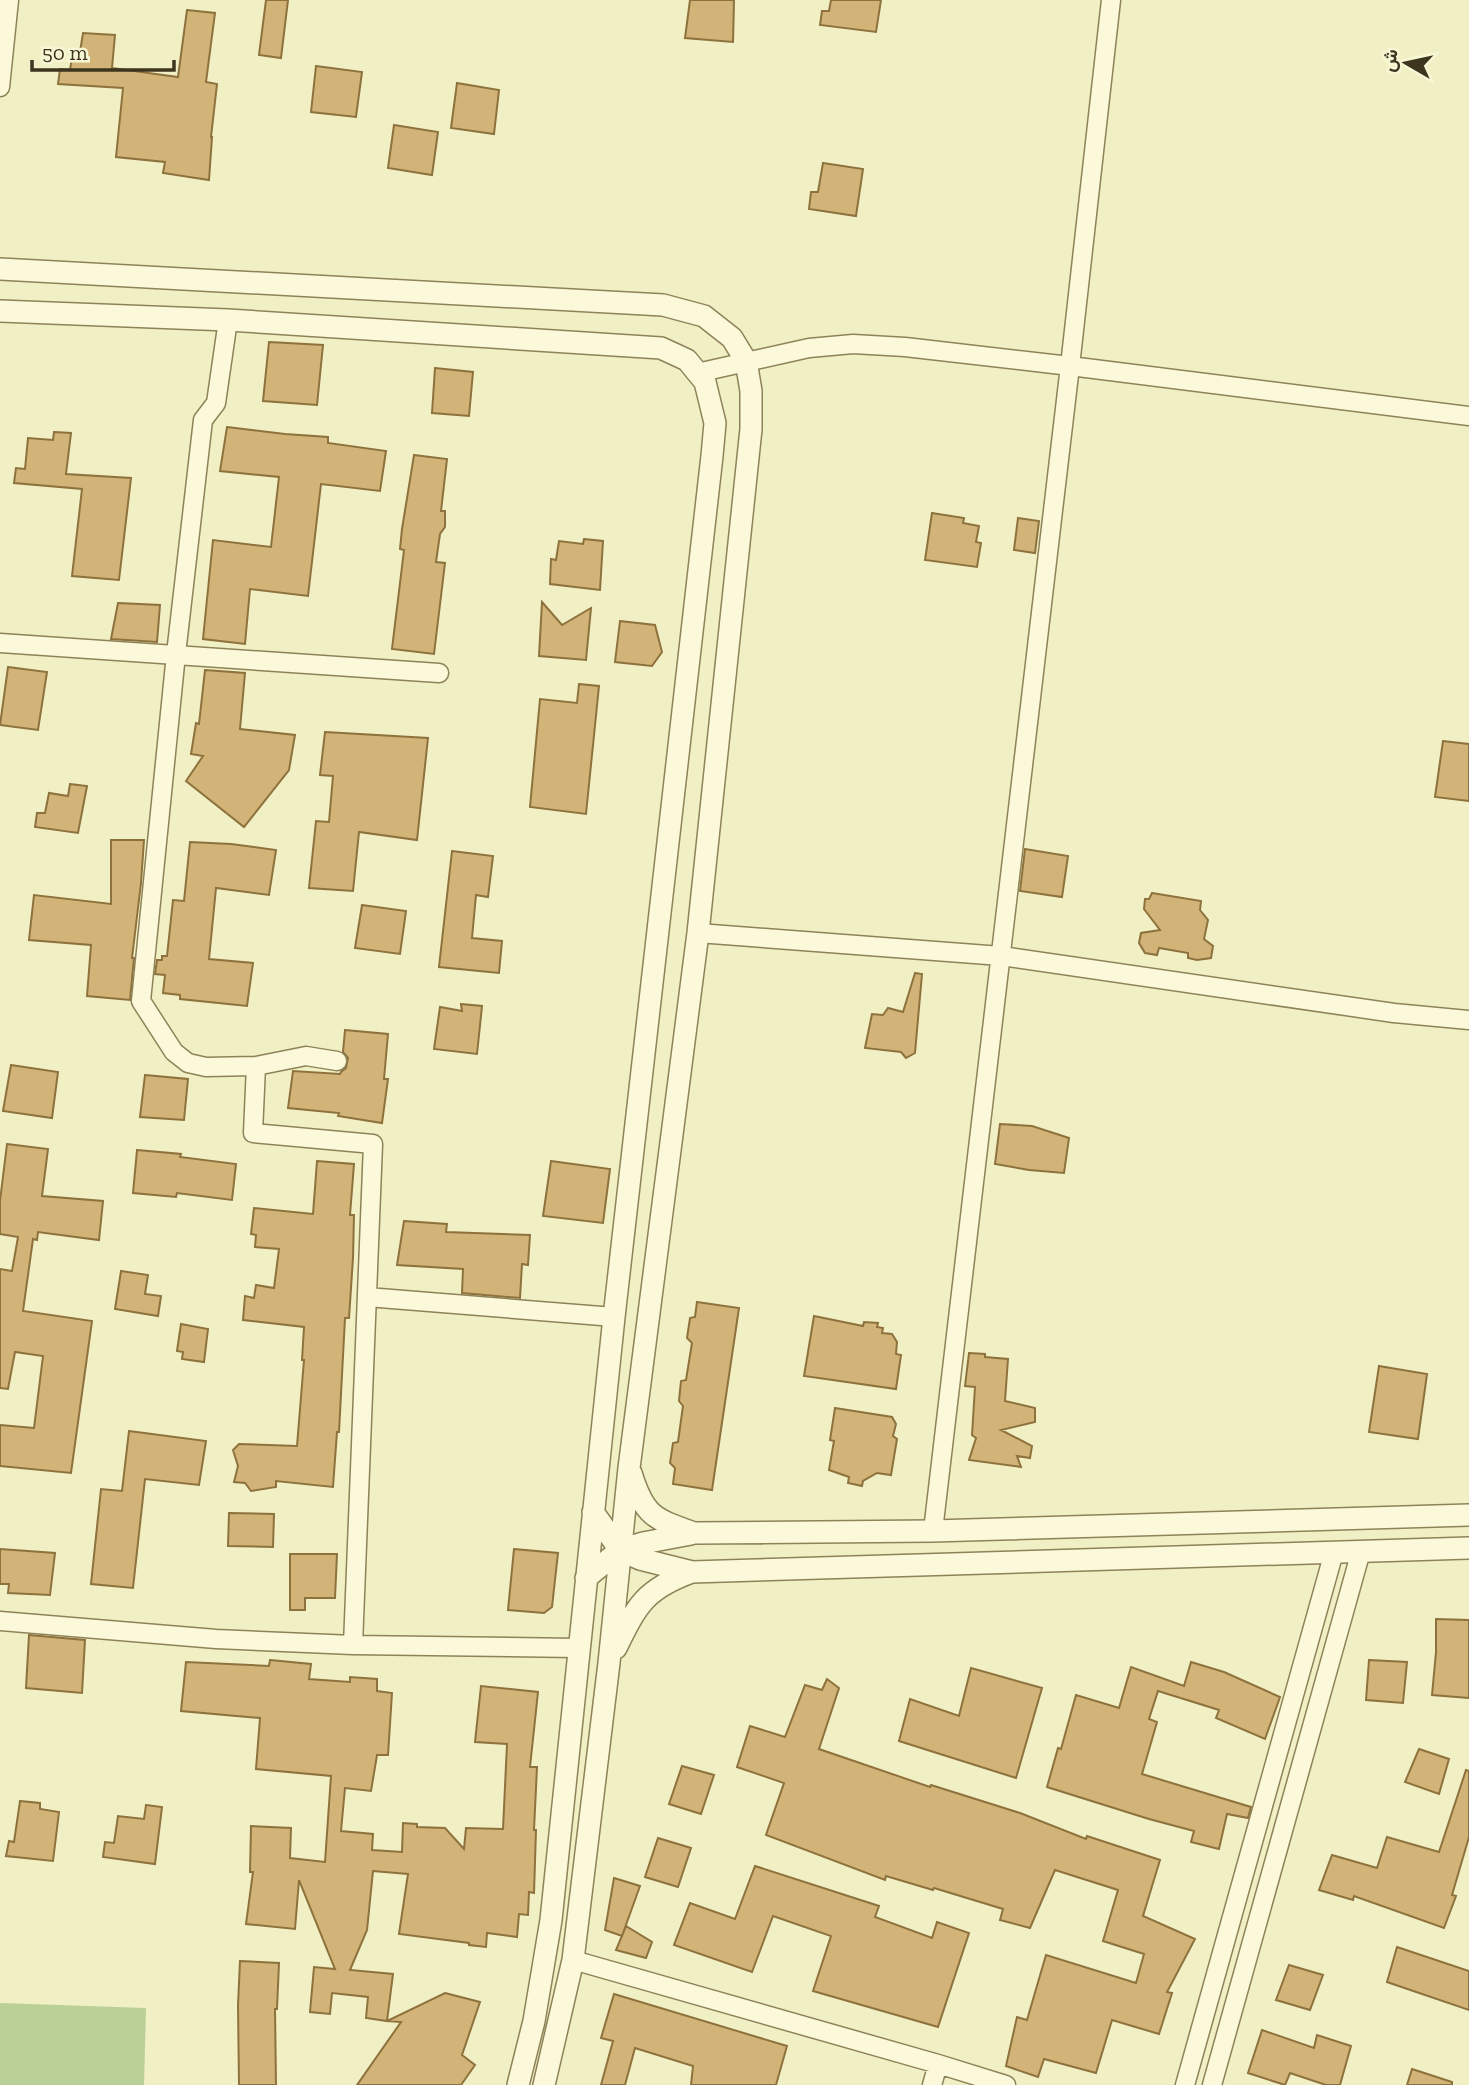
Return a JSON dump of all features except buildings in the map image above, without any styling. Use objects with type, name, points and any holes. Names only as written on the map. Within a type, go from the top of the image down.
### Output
[{"type":"street","points":[[0,87],[9,0]]},
{"type":"street","points":[[933,1531],[1111,0]]},
{"type":"street","points":[[0,269],[663,305],[704,316],[732,338],[746,362],[751,391],[751,429],[698,933],[629,1468],[609,1663],[573,1961],[544,2085]]},
{"type":"street","points":[[0,311],[228,320],[661,348],[687,360],[705,382],[715,423],[712,456],[614,1317],[551,1920],[534,2021],[518,2085]]},
{"type":"street","points":[[228,320],[216,403],[203,420],[141,1001],[174,1052],[188,1063],[206,1067],[256,1066],[306,1056],[337,1061]]},
{"type":"street","points":[[697,373],[809,348],[853,344],[905,347],[1070,366],[1469,416]]},
{"type":"street","points":[[0,642],[439,673]]},
{"type":"street","points":[[698,933],[1001,956],[1394,1013],[1469,1020]]},
{"type":"street","points":[[256,1066],[253,1133],[373,1144],[353,1646]]},
{"type":"street","points":[[634,1146],[670,1149]]},
{"type":"street","points":[[367,1297],[614,1317]]},
{"type":"street","points":[[629,1468],[637,1494],[649,1514],[694,1533]]},
{"type":"street","points":[[593,1512],[621,1550],[640,1559],[692,1572],[1469,1548]]},
{"type":"street","points":[[586,1578],[621,1550],[694,1533],[933,1531],[1469,1515]]},
{"type":"street","points":[[1001,1529],[1001,1562]]},
{"type":"street","points":[[1212,2085],[1362,1551]]},
{"type":"street","points":[[1185,2085],[1334,1552]]},
{"type":"street","points":[[609,1663],[643,1600],[667,1581],[692,1572]]},
{"type":"street","points":[[0,1621],[216,1639],[353,1646],[578,1648]]},
{"type":"street","points":[[573,1961],[1006,2085]]},
{"type":"street","points":[[932,2085],[938,2064]]},
{"type":"green space","points":[[0,2003],[146,2008],[144,2085],[0,2085]]}]
